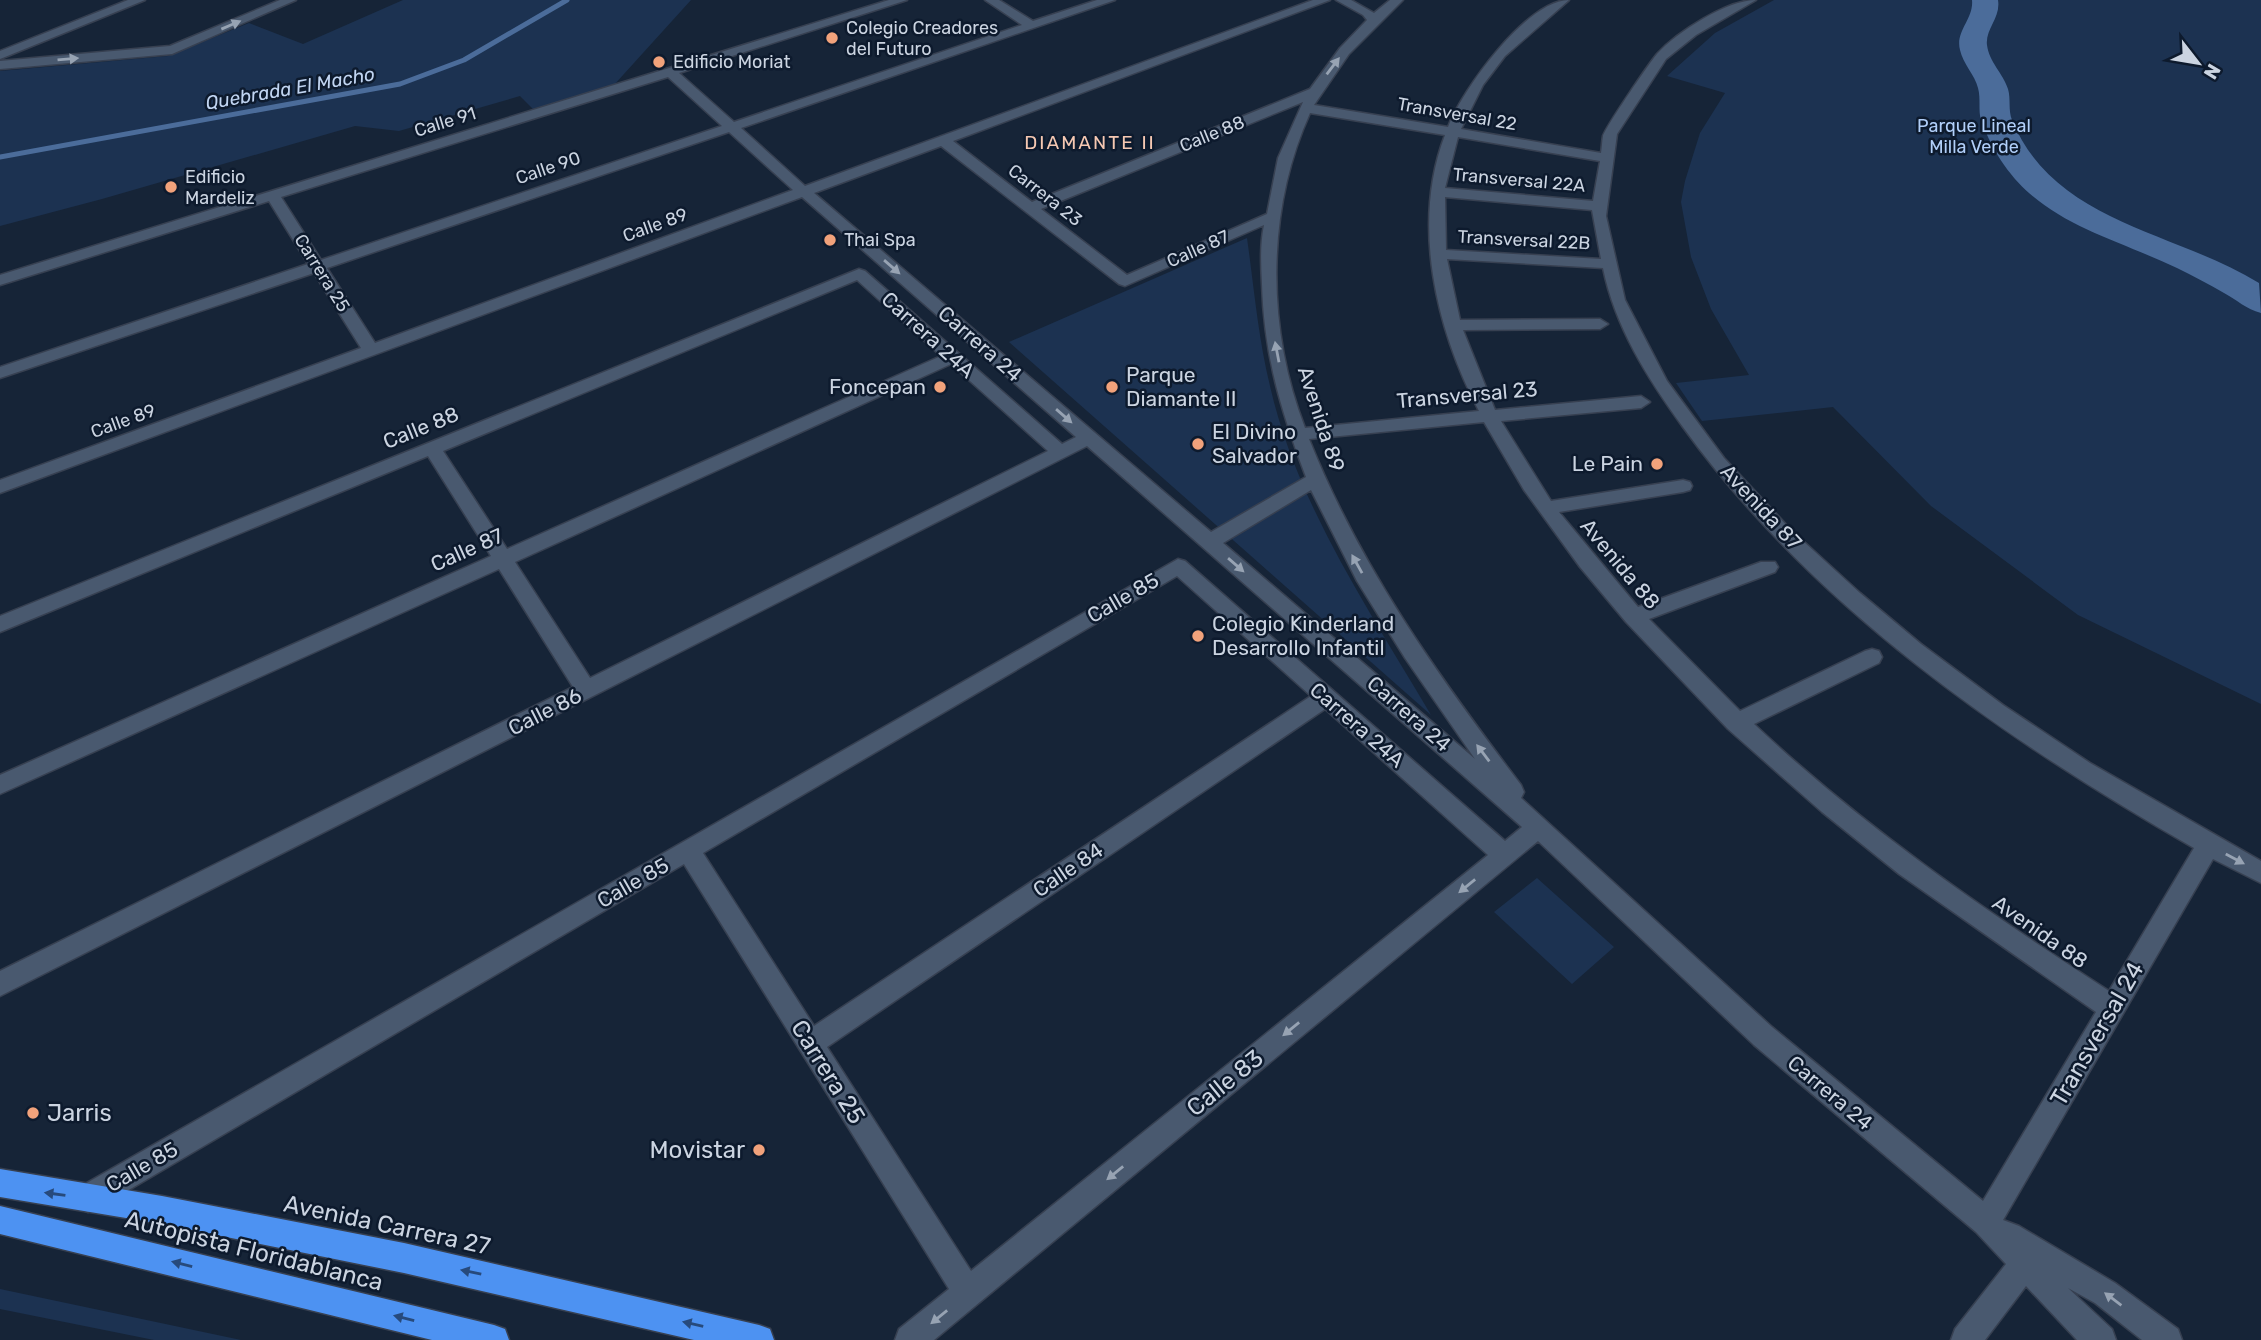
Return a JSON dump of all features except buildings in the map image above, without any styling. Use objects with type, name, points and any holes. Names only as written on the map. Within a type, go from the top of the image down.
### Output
[{"type":"highway","name":"Avenida Carrera 27","points":[[0,1183],[162,1210],[404,1258],[759,1340]]},
{"type":"highway","name":"Autopista Floridablanca","points":[[0,1220],[494,1340]]},
{"type":"street","points":[[0,55],[139,0]]},
{"type":"street","points":[[0,65],[172,50],[290,0]]},
{"type":"street","name":"Calle 91","points":[[0,280],[901,0]]},
{"type":"street","points":[[991,0],[1032,26]]},
{"type":"street","name":"Calle 90","points":[[0,373],[1109,0]]},
{"type":"street","name":"Calle 89","points":[[0,486],[1324,0]]},
{"type":"street","points":[[1342,0],[1368,13],[1373,21]]},
{"type":"street","name":"Avenida 89","points":[[1397,0],[1341,55],[1310,100],[1281,170],[1271,217],[1268,277],[1271,320],[1281,375],[1298,434],[1315,479],[1357,565],[1384,611],[1451,711],[1539,827]]},
{"type":"street","name":"Avenida 88","points":[[1563,0],[1527,27],[1499,53],[1469,95],[1452,132],[1441,167],[1437,192],[1438,254],[1453,325],[1468,370],[1490,416],[1546,508],[1575,548],[1633,617],[1736,723],[1908,867],[2112,1008]]},
{"type":"street","name":"Avenida 87","points":[[1749,0],[1710,21],[1662,56],[1634,90],[1618,116],[1602,157],[1598,206],[1607,264],[1628,324],[1670,399],[1699,439],[1805,554],[1915,651],[2106,783],[2208,845],[2261,873]]},
{"type":"street","name":"Carrera 24","points":[[670,72],[803,191],[1539,827],[1763,1036],[1986,1222],[2085,1327],[2101,1340]]},
{"type":"street","name":"Transversal 22","points":[[1310,100],[1452,132],[1602,157]]},
{"type":"street","name":"Calle 88","points":[[1031,208],[1310,100]]},
{"type":"street","name":"Carrera 23","points":[[942,140],[1125,281]]},
{"type":"street","name":"Transversal 22A","points":[[1437,192],[1598,206]]},
{"type":"street","name":"Carrera 25","points":[[272,195],[370,350]]},
{"type":"street","name":"Calle 87","points":[[1125,281],[1271,217]]},
{"type":"street","name":"Transversal 22B","points":[[1438,254],[1607,264]]},
{"type":"street","name":"Calle 88","points":[[0,624],[859,274]]},
{"type":"street","name":"Carrera 24A","points":[[859,274],[1060,453]]},
{"type":"street","points":[[1453,325],[1600,324]]},
{"type":"street","name":"Calle 87","points":[[0,785],[953,358]]},
{"type":"street","name":"Transversal 23","points":[[1298,434],[1641,402]]},
{"type":"street","name":"Calle 86","points":[[0,984],[1089,438]]},
{"type":"street","points":[[432,448],[587,691]]},
{"type":"street","points":[[1209,542],[1315,479]]},
{"type":"street","points":[[1546,508],[1683,486]]},
{"type":"street","name":"Carrera 24A","points":[[1178,566],[1505,855]]},
{"type":"street","name":"Calle 85","points":[[88,1198],[1178,566]]},
{"type":"street","points":[[1633,617],[1768,567]]},
{"type":"street","points":[[1736,723],[1872,657]]},
{"type":"street","name":"Calle 84","points":[[810,1043],[1326,697]]},
{"type":"street","points":[[1425,728],[1440,730],[1447,727],[1451,723],[1451,711]]},
{"type":"street","name":"Calle 83","points":[[910,1340],[1539,827]]},
{"type":"street","name":"Transversal 24","points":[[1986,1222],[2208,845]]},
{"type":"street","name":"Carrera 25","points":[[688,850],[968,1293]]},
{"type":"street","name":"Carrera 24","points":[[1986,1222],[2105,1293],[2167,1340]]},
{"type":"street","points":[[1966,1340],[2025,1263]]},
{"type":"green space","points":[[403,0],[691,0],[614,85],[534,110],[520,96],[399,131],[355,126],[0,226],[0,71],[168,56],[249,23],[303,44]]},
{"type":"green space","name":"Parque Lineal Milla Verde","points":[[1774,0],[2261,0],[2261,704],[2078,615],[1931,506],[1833,407],[1702,421],[1676,383],[1749,375],[1711,309],[1691,257],[1681,202],[1700,133],[1725,93],[1667,76],[1715,33]]},
{"type":"green space","name":"Parque Diamante II","points":[[1247,238],[1266,368],[1282,430],[1298,473],[1360,597],[1431,715],[1009,342]]},
{"type":"green space","points":[[1537,878],[1614,947],[1572,984],[1494,912]]},
{"type":"green space","points":[[0,1289],[241,1340],[154,1340],[0,1309]]},
{"type":"waterway","name":"Quebrada El Macho","points":[[0,157],[400,84],[464,60],[567,0]]},
{"type":"waterway","points":[[1985,0],[1985,13],[1973,38],[1974,50],[1993,88],[1996,119],[2014,155],[2036,183],[2062,204],[2091,220],[2188,260],[2237,285],[2261,302]]},
{"type":"place","name":"Colegio Creadores del Futuro","points":[[832,38]]},
{"type":"place","name":"Edificio Moriat","points":[[659,62]]},
{"type":"place","name":"Edificio Mardeliz","points":[[171,187]]},
{"type":"place","name":"Thai Spa","points":[[830,240]]},
{"type":"place","name":"Foncepan","points":[[940,387]]},
{"type":"place","name":"Parque Diamante II","points":[[1112,387]]},
{"type":"place","name":"El Divino Salvador","points":[[1198,444]]},
{"type":"place","name":"Le Pain","points":[[1657,464]]},
{"type":"place","name":"Colegio Kinderland Desarrollo Infantil","points":[[1198,636]]},
{"type":"place","name":"Jarris","points":[[33,1113]]},
{"type":"place","name":"Movistar","points":[[759,1150]]},
{"type":"district","name":"DIAMANTE II","points":[[1090,142]]}]
